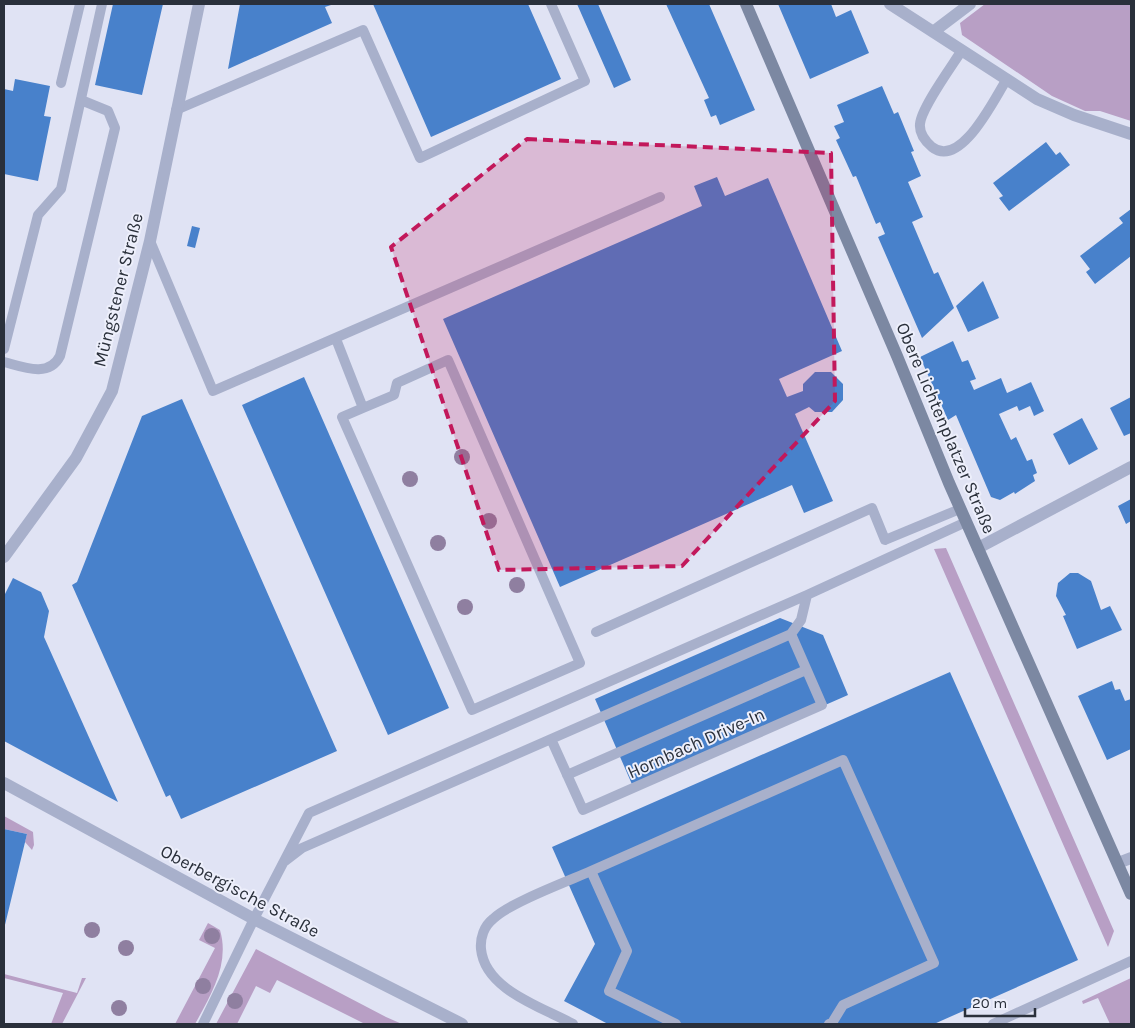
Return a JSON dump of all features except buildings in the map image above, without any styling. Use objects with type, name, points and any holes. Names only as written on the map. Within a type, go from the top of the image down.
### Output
[{"type":"main road","name":"Obere Lichtenplatzer Straße","points":[[746,4],[966,522],[1118,864],[1128,878],[1131,894]]},
{"type":"street","name":"Müngstener Straße","points":[[4,557],[76,458],[112,391],[150,241],[199,4]]},
{"type":"street","points":[[890,4],[1037,99],[1074,115],[1131,134]]},
{"type":"street","points":[[933,32],[970,4]]},
{"type":"street","points":[[978,548],[1131,467]]},
{"type":"street","name":"Oberbergische Straße","points":[[4,783],[254,919],[462,1024]]},
{"type":"street","points":[[1118,864],[1131,858]]},
{"type":"lane","points":[[61,83],[80,4]]},
{"type":"lane","points":[[4,349],[38,215],[61,189],[102,4]]},
{"type":"lane","points":[[176,110],[363,30],[420,158],[585,82],[551,4]]},
{"type":"lane","points":[[962,50],[926,109],[920,123],[924,140],[937,150],[945,152],[966,142],[1007,79]]},
{"type":"lane","points":[[4,362],[36,370],[47,369],[56,365],[60,356],[114,128],[108,111],[81,100]]},
{"type":"lane","points":[[150,241],[213,391],[660,197]]},
{"type":"lane","points":[[336,339],[363,408]]},
{"type":"lane","points":[[448,360],[580,663],[472,710],[342,417],[363,408],[394,395],[397,383],[448,360]]},
{"type":"lane","points":[[596,632],[872,508],[886,540],[960,508]]},
{"type":"lane","points":[[203,1024],[254,919],[309,813],[807,595],[966,522]]},
{"type":"lane","points":[[285,861],[302,848],[790,634],[801,620],[807,595]]},
{"type":"lane","name":"Hornbach Drive-In","points":[[551,739],[583,810],[822,706],[790,634]]},
{"type":"lane","name":"Hornbach Drive-In","points":[[567,775],[806,670]]},
{"type":"lane","points":[[573,1024],[504,987],[492,976],[484,962],[481,948],[483,931],[492,919],[503,911],[591,871],[843,760],[934,963],[843,1004],[832,1023],[829,1024]]},
{"type":"lane","points":[[591,871],[627,951],[609,990],[676,1024]]},
{"type":"lane","points":[[993,1024],[1131,961]]},
{"type":"highlighted area","points":[[527,139],[831,153],[835,401],[682,566],[499,570],[391,247]]},
{"type":"shaded area","points":[[985,4],[1131,4],[1131,121],[1100,111],[1085,111],[1052,96],[962,35],[960,23]]},
{"type":"shaded area","points":[[946,548],[1114,931],[1108,947],[934,549]]},
{"type":"shaded area","points":[[4,816],[33,832],[34,845],[32,850],[25,842],[27,834],[4,829]]},
{"type":"shaded area","points":[[208,923],[220,930],[223,955],[221,967],[213,990],[195,1024],[175,1024],[215,948],[199,940]]},
{"type":"shaded area","points":[[256,949],[402,1024],[365,1024],[277,980],[270,993],[256,986],[237,1024],[216,1024]]},
{"type":"shaded area","points":[[4,974],[77,993],[82,978],[86,978],[62,1024],[51,1024],[63,993],[4,978]]},
{"type":"shaded area","points":[[1131,978],[1131,1024],[1110,1024],[1098,998],[1083,1004],[1082,1001]]}]
